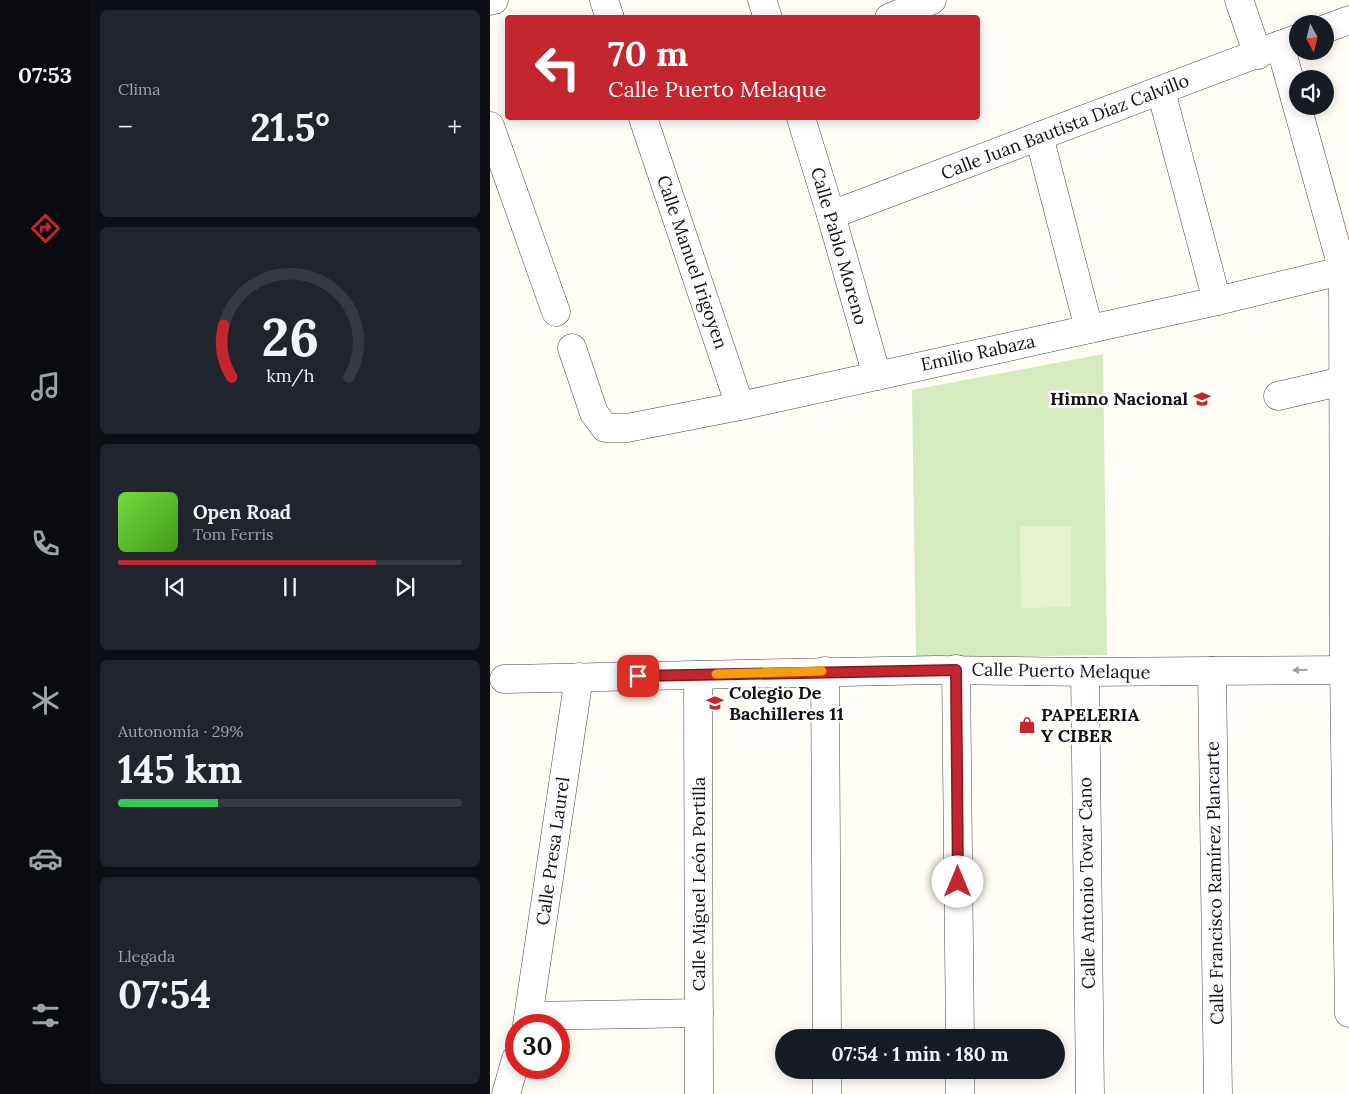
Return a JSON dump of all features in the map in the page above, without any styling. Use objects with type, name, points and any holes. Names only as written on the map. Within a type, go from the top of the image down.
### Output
[{"type":"street","points":[[490,2],[494,0]]},
{"type":"street","points":[[604,0],[609,15]]},
{"type":"street","points":[[762,0],[767,15]]},
{"type":"street","points":[[896,15],[932,0]]},
{"type":"street","points":[[1239,0],[1278,46],[1346,270],[1343,381],[1349,1013]]},
{"type":"street","points":[[1334,25],[1349,20]]},
{"type":"street","name":"Calle Juan Bautista Díaz Calvillo","points":[[831,214],[1278,46]]},
{"type":"street","points":[[1161,91],[1218,301]]},
{"type":"street","name":"Calle Manuel Irigoyen","points":[[644,120],[740,406]]},
{"type":"street","name":"Calle Pablo Moreno","points":[[802,120],[831,214],[876,376]]},
{"type":"street","points":[[490,126],[556,312]]},
{"type":"street","points":[[1039,136],[1089,329]]},
{"type":"street","name":"Emilio Rabaza","points":[[572,348],[594,413],[606,428],[627,428],[740,406],[1218,301],[1346,270]]},
{"type":"street","points":[[1278,396],[1343,381]]},
{"type":"street","points":[[956,670],[960,1029]]},
{"type":"street","name":"Calle Puerto Melaque","points":[[504,680],[826,671],[1346,670]]},
{"type":"street","points":[[826,671],[827,1029]]},
{"type":"street","name":"Calle Francisco Ramírez Plancarte","points":[[1212,671],[1218,1094]]},
{"type":"street","name":"Calle Antonio Tovar Cano","points":[[1084,672],[1090,1094]]},
{"type":"street","name":"Calle Miguel León Portilla","points":[[698,674],[699,1094]]},
{"type":"street","name":"Calle Presa Laurel","points":[[529,1014],[579,677]]},
{"type":"street","points":[[570,1018],[699,1013]]},
{"type":"street","points":[[506,1094],[510,1079]]},
{"type":"street","points":[[827,1079],[827,1094]]},
{"type":"street","points":[[960,1079],[960,1094]]},
{"type":"green space","points":[[1103,354],[1107,655],[916,658],[912,390]]},
{"type":"green space","points":[[1020,526],[1071,526],[1071,607],[1021,608]]},
{"type":"slow traffic","points":[[716,674],[822,671]]},
{"type":"place","name":"Himno Nacional","points":[[1202,399]]},
{"type":"place","name":"Colegio De Bachilleres 11","points":[[715,703]]},
{"type":"place","name":"PAPELERIA Y CIBER","points":[[1027,725]]},
{"type":"route","points":[[638,676],[956,670],[958,882]]}]
